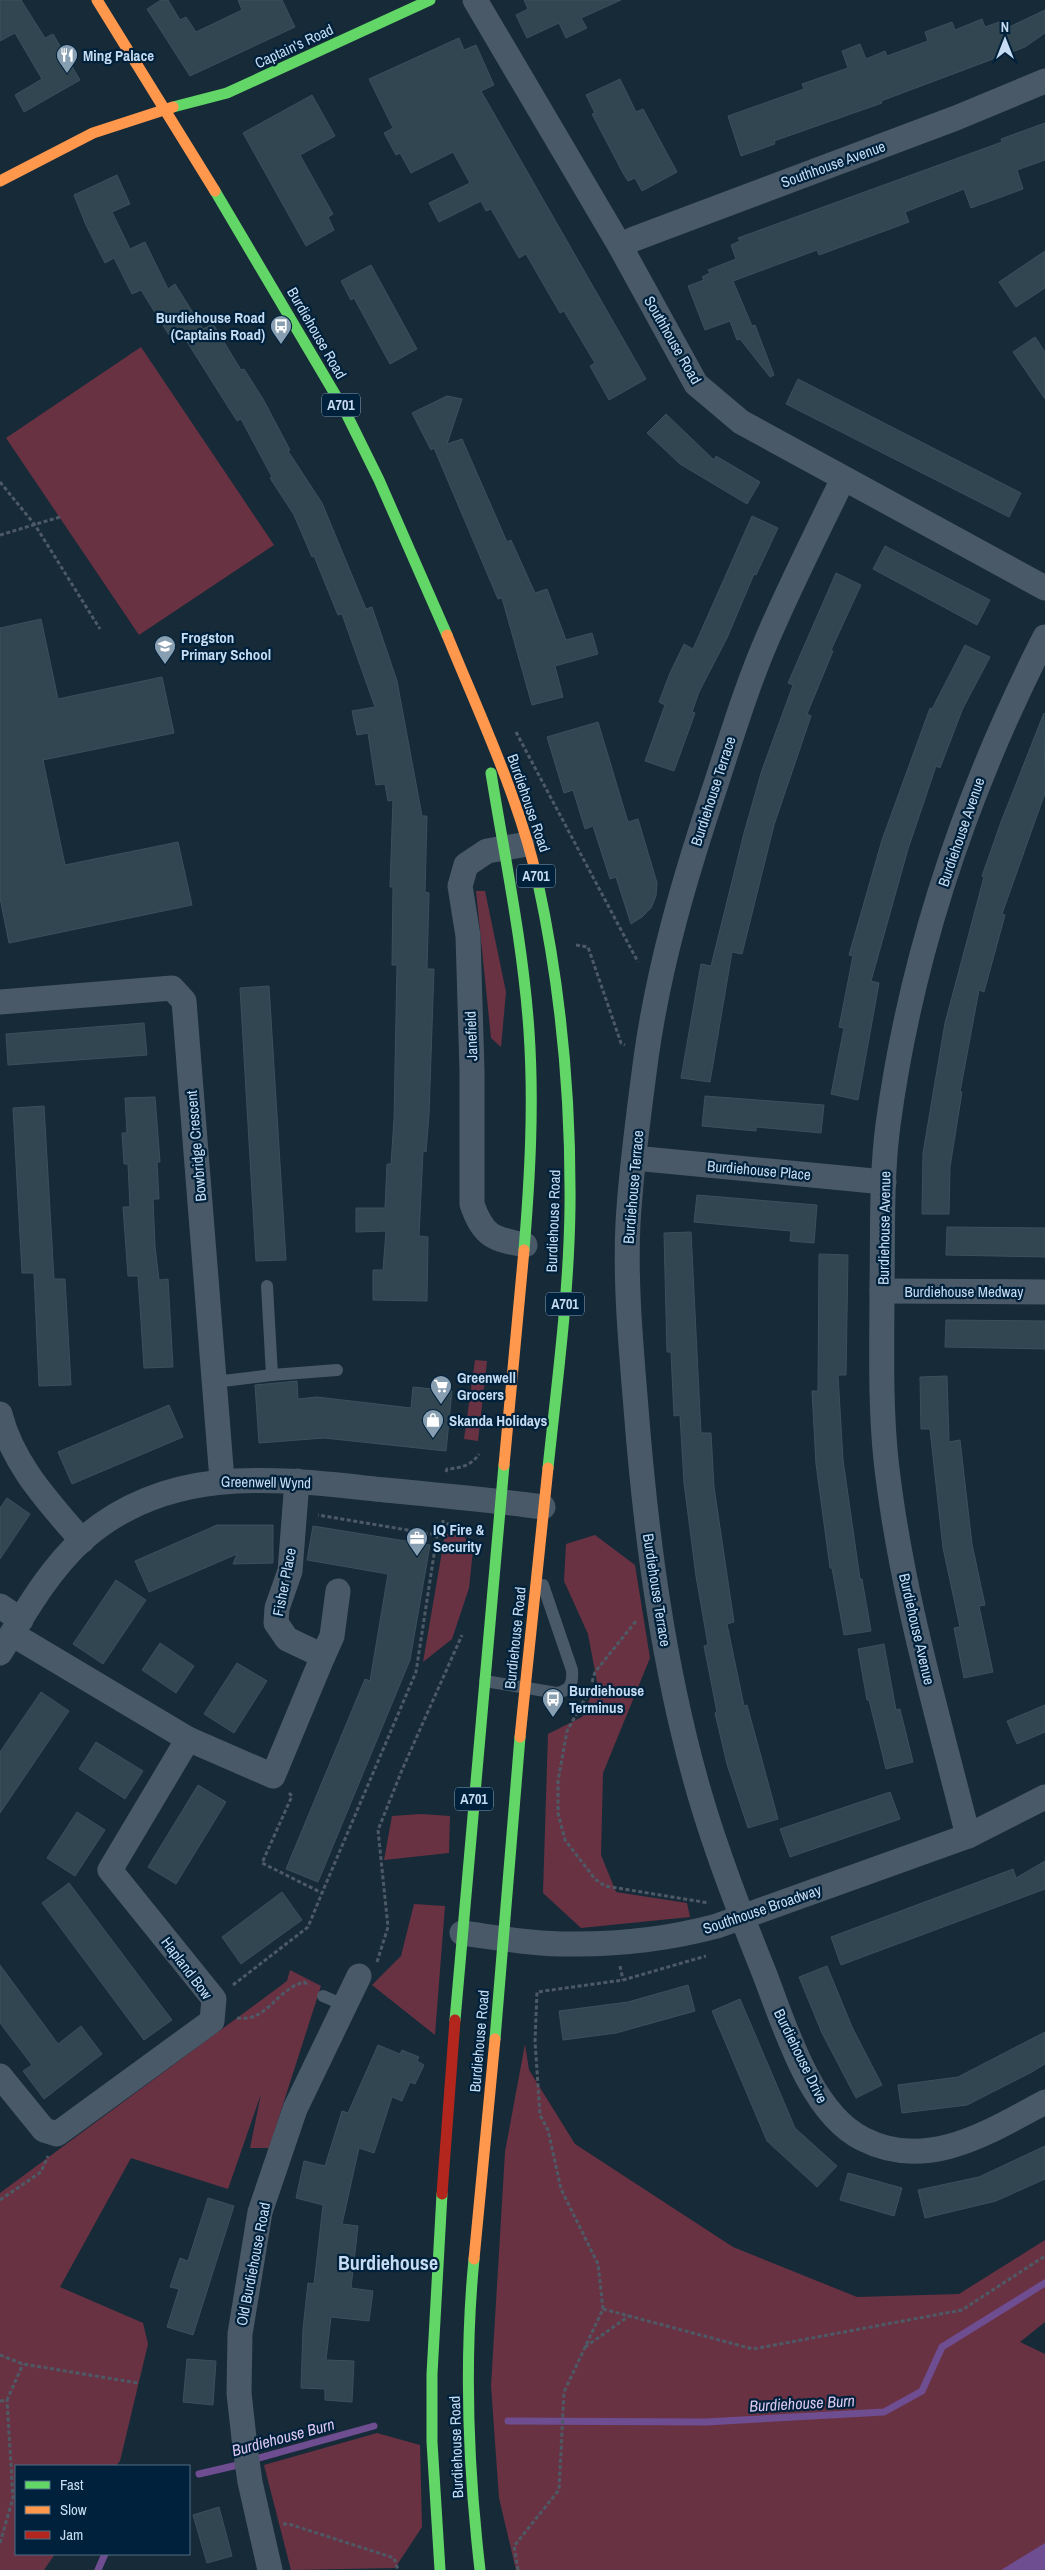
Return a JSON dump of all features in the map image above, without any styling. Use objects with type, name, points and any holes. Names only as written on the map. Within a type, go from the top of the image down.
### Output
[{"type":"main road","name":"A701","points":[[97,0],[166,109]]},
{"type":"main road","name":"Captain's Road","points":[[0,181],[93,133],[166,109],[227,93],[430,0]]},
{"type":"main road","name":"Burdiehouse Road","points":[[166,109],[345,412],[407,539],[484,719],[529,844],[550,941],[569,1112],[570,1209],[565,1302],[537,1568],[472,2278],[468,2351],[474,2511],[480,2570]]},
{"type":"main road","name":"Burdiehouse Road","points":[[440,2570],[436,2532],[432,2374],[436,2272],[462,1933],[526,1245],[532,1100],[529,1038],[521,959],[484,719]]},
{"type":"street","name":"Southhouse Road","points":[[475,0],[620,246],[696,384],[741,422],[1045,588]]},
{"type":"street","name":"Southhouse Avenue","points":[[620,246],[643,235],[956,118],[1045,80]]},
{"type":"street","name":"Burdiehouse Terrace","points":[[742,1917],[699,1792],[656,1602],[640,1461],[629,1315],[628,1224],[647,1054],[663,964],[688,867],[745,694],[771,629],[843,479]]},
{"type":"street","name":"Burdiehouse Avenue","points":[[968,1836],[907,1596],[886,1458],[881,1348],[884,1182],[888,1126],[908,1018],[937,901],[982,772],[1007,711],[1045,637]]},
{"type":"street","name":"Janefield","points":[[526,1245],[499,1240],[479,1224],[472,1204],[472,1071],[468,936],[460,886],[466,865],[487,851],[529,844]]},
{"type":"street","name":"Bowbridge Crescent","points":[[0,1002],[172,988],[184,1000],[222,1480]]},
{"type":"street","name":"Burdiehouse Place","points":[[634,1158],[884,1182]]},
{"type":"street","name":"Burdiehouse Medway","points":[[882,1291],[1045,1292]]},
{"type":"street","points":[[0,1414],[18,1460],[36,1488],[82,1540]]},
{"type":"street","name":"Greenwell Wynd","points":[[11,1636],[37,1594],[82,1540],[112,1518],[146,1502],[183,1488],[222,1480],[297,1481],[544,1506]]},
{"type":"street","name":"Fisher Place","points":[[297,1481],[290,1571],[277,1608],[276,1623],[287,1639],[323,1656]]},
{"type":"street","points":[[0,1606],[11,1636],[188,1739],[273,1776],[332,1636],[338,1591]]},
{"type":"street","name":"Hapland Bow","points":[[57,2134],[213,2010],[110,1870],[188,1739]]},
{"type":"street","name":"Southhouse Broadway","points":[[462,1933],[576,1944],[632,1941],[691,1933],[742,1917],[968,1836],[1045,1797]]},
{"type":"street","name":"Burdiehouse Drive","points":[[742,1917],[782,2019],[814,2088],[832,2116],[866,2142],[912,2152],[939,2150],[990,2131],[1045,2102]]},
{"type":"street","name":"Old Burdiehouse Road","points":[[270,2570],[250,2482],[238,2393],[240,2334],[260,2212],[294,2109],[333,2001],[359,1976]]},
{"type":"street","points":[[0,2076],[44,2130],[57,2134]]},
{"type":"lane","points":[[267,1286],[272,1375]]},
{"type":"lane","points":[[215,1382],[337,1370]]},
{"type":"lane","points":[[485,1681],[557,1693],[566,1691],[573,1681],[572,1670],[537,1568]]},
{"type":"path","points":[[0,482],[35,525],[100,629]]},
{"type":"path","points":[[0,535],[60,517]]},
{"type":"path","points":[[514,728],[639,963]]},
{"type":"path","points":[[550,941],[588,947],[621,1043],[647,1054]]},
{"type":"path","points":[[213,2010],[308,1927],[416,1672],[438,1535],[442,1523],[447,1468],[461,1468],[468,1465],[474,1461],[480,1451]]},
{"type":"path","points":[[295,1511],[438,1535]]},
{"type":"path","points":[[442,1523],[462,1527],[473,1539]]},
{"type":"path","points":[[656,1602],[629,1627],[595,1672],[585,1702],[567,1731],[558,1781],[560,1828],[565,1840],[582,1863],[595,1879],[606,1886],[687,1897],[714,1904],[742,1917]]},
{"type":"path","points":[[359,1976],[375,1965],[388,1928],[378,1830],[464,1627]]},
{"type":"path","points":[[273,1776],[292,1796],[262,1862],[322,1893]]},
{"type":"path","points":[[518,2570],[514,2546],[559,2490],[564,2392],[603,2309],[598,2264],[562,2189],[548,2130],[540,2115],[535,2041],[537,1992],[623,1980],[679,1965],[715,1952]]},
{"type":"path","points":[[213,2010],[248,2020],[264,2011],[290,1986],[304,1982],[333,2001]]},
{"type":"path","points":[[0,2200],[41,2172],[57,2134]]},
{"type":"path","points":[[603,2309],[753,2349],[962,2310],[1045,2256]]},
{"type":"path","points":[[585,2347],[630,2316]]},
{"type":"path","points":[[0,2356],[23,2364],[138,2383]]},
{"type":"path","points":[[0,2543],[13,2498],[7,2400],[23,2364]]},
{"type":"path","points":[[0,2402],[7,2400]]},
{"type":"path","points":[[260,2526],[289,2524],[394,2558],[398,2570]]},
{"type":"shaded area","points":[[141,347],[274,545],[139,635],[6,438]]},
{"type":"shaded area","points":[[476,891],[485,891],[506,992],[501,1047],[491,1038]]},
{"type":"shaded area","points":[[475,1360],[487,1361],[478,1441],[464,1439]]},
{"type":"shaded area","points":[[445,1534],[463,1535],[473,1550],[469,1588],[452,1639],[423,1662]]},
{"type":"shaded area","points":[[595,1535],[635,1565],[650,1658],[603,1773],[601,1855],[616,1892],[687,1903],[690,1917],[581,1928],[543,1893],[548,1734],[582,1717],[597,1682],[588,1634],[564,1581],[566,1544]]},
{"type":"shaded area","points":[[421,1814],[450,1816],[449,1853],[384,1860],[392,1816]]},
{"type":"shaded area","points":[[414,1904],[445,1906],[435,2035],[372,1985],[401,1956]]},
{"type":"shaded area","points":[[290,1970],[321,1986],[269,2148],[250,2148],[261,2094],[228,2189],[131,2158],[60,2287],[143,2323],[148,2344],[120,2461],[117,2465],[15,2465],[15,2555],[54,2555],[44,2570],[0,2570],[0,2193],[287,1981]]},
{"type":"shaded area","points":[[525,2044],[529,2070],[575,2144],[733,2247],[857,2297],[959,2294],[1045,2240],[1045,2322],[1020,2342],[1045,2354],[1045,2570],[516,2570],[499,2498],[491,2386],[505,2152]]},
{"type":"shaded area","points":[[377,2433],[420,2445],[422,2527],[395,2568],[291,2570],[264,2465]]},
{"type":"shaded area","points":[[1045,2543],[1045,2570],[1001,2570],[1006,2567]]},
{"type":"building","points":[[0,0],[21,0],[45,38],[53,34],[80,80],[24,112],[15,95],[42,79],[15,33],[0,41]]},
{"type":"building","points":[[161,0],[168,0],[180,20],[186,17],[196,32],[242,10],[238,0],[282,0],[295,27],[190,76],[147,9]]},
{"type":"building","points":[[524,0],[621,0],[581,18],[587,28],[566,38],[559,23],[527,38],[516,15],[528,9]]},
{"type":"building","points":[[1045,10],[1045,33],[1025,47],[881,101],[882,103],[774,141],[775,144],[741,156],[728,116],[804,89],[802,84],[848,68],[842,51],[860,44],[866,59],[885,51],[887,56],[928,41],[925,32],[952,22],[955,30],[982,19],[985,27],[1002,21],[1007,28]]},
{"type":"building","points":[[459,38],[464,50],[476,45],[494,85],[481,91],[646,379],[609,400],[590,366],[595,363],[564,311],[560,313],[526,254],[519,258],[491,209],[486,211],[481,201],[439,222],[429,203],[470,183],[453,152],[411,173],[400,153],[396,155],[384,133],[393,128],[369,79]]},
{"type":"building","points":[[620,79],[636,112],[643,109],[677,172],[642,191],[635,178],[628,181],[624,175],[592,114],[595,113],[586,95]]},
{"type":"building","points":[[312,95],[335,136],[300,155],[333,214],[328,217],[334,230],[306,246],[243,133]]},
{"type":"building","points":[[1045,123],[1045,160],[1017,170],[1023,189],[971,208],[964,189],[905,212],[909,222],[819,255],[817,250],[733,281],[752,326],[755,325],[774,375],[770,377],[740,339],[737,340],[730,321],[705,330],[688,286],[704,280],[702,277],[710,273],[708,270],[736,259],[731,245],[740,241],[738,238],[1002,142],[1001,139]]},
{"type":"building","points":[[117,175],[130,204],[112,212],[130,249],[145,242],[168,289],[175,284],[203,329],[213,324],[241,370],[244,369],[263,399],[290,450],[288,451],[322,503],[366,609],[372,607],[397,681],[422,816],[427,816],[425,892],[429,893],[427,969],[434,969],[429,1115],[426,1152],[423,1151],[419,1236],[428,1237],[427,1301],[373,1300],[373,1270],[383,1270],[386,1231],[356,1232],[356,1208],[385,1208],[387,1164],[391,1164],[394,1119],[397,965],[392,965],[393,887],[390,887],[393,800],[388,801],[385,784],[376,785],[368,733],[357,735],[352,711],[375,707],[342,614],[338,615],[314,556],[312,557],[294,515],[270,478],[272,477],[241,419],[237,421],[179,329],[169,335],[141,290],[132,294],[114,258],[105,263],[86,225],[74,195]]},
{"type":"building","points":[[1045,251],[1045,288],[1016,307],[999,282]]},
{"type":"building","points":[[371,265],[417,349],[390,364],[354,298],[351,300],[341,281]]},
{"type":"building","points":[[1035,337],[1045,352],[1045,399],[1013,352]]},
{"type":"building","points":[[798,379],[1021,493],[1009,517],[786,404]]},
{"type":"building","points":[[447,396],[462,399],[447,444],[462,439],[507,542],[511,540],[535,593],[547,589],[566,640],[592,633],[598,654],[555,666],[563,697],[532,705],[502,598],[498,599],[434,448],[431,450],[412,413]]},
{"type":"building","points":[[666,414],[714,460],[716,456],[760,482],[747,504],[680,464],[647,433]]},
{"type":"building","points":[[752,516],[778,528],[756,575],[754,574],[727,638],[699,692],[692,712],[695,713],[674,771],[645,761],[665,705],[659,702],[670,673],[684,644],[693,649]]},
{"type":"building","points":[[885,546],[990,600],[977,625],[873,569]]},
{"type":"building","points":[[836,573],[861,585],[831,650],[833,651],[807,714],[811,716],[774,825],[742,954],[732,952],[710,1082],[681,1078],[701,964],[711,966],[744,833],[762,770],[793,685],[788,683]]},
{"type":"building","points":[[41,619],[58,699],[162,677],[174,733],[43,760],[65,865],[178,842],[192,905],[9,943],[0,898],[0,628]]},
{"type":"building","points":[[965,645],[990,657],[963,708],[940,768],[936,766],[908,849],[871,981],[879,983],[858,1100],[831,1094],[844,1028],[839,1027],[853,956],[849,955],[882,840],[930,708],[932,709]]},
{"type":"building","points":[[1044,713],[1045,793],[1002,914],[1005,915],[984,992],[979,990],[960,1092],[962,1092],[950,1167],[949,1214],[922,1214],[923,1153],[945,1023],[984,877],[982,876]]},
{"type":"building","points":[[598,722],[628,822],[638,819],[657,883],[656,896],[651,908],[631,924],[616,877],[610,879],[593,826],[585,829],[573,790],[564,793],[547,737]]},
{"type":"building","points":[[269,986],[286,1260],[256,1261],[240,988]]},
{"type":"building","points":[[144,1023],[147,1055],[8,1065],[6,1034]]},
{"type":"building","points":[[705,1096],[824,1105],[821,1133],[756,1127],[756,1131],[702,1126]]},
{"type":"building","points":[[155,1097],[160,1162],[157,1162],[159,1199],[153,1199],[155,1246],[159,1280],[168,1279],[173,1367],[144,1368],[138,1276],[128,1276],[123,1207],[130,1207],[128,1164],[124,1164],[122,1133],[127,1133],[125,1098]]},
{"type":"building","points":[[44,1106],[54,1279],[65,1279],[71,1385],[39,1386],[34,1273],[22,1273],[13,1108]]},
{"type":"building","points":[[697,1195],[817,1205],[814,1243],[790,1241],[791,1231],[694,1222]]},
{"type":"building","points":[[947,1227],[1045,1228],[1045,1257],[946,1255]]},
{"type":"building","points":[[691,1232],[701,1433],[711,1433],[714,1487],[734,1622],[727,1624],[744,1706],[747,1705],[778,1819],[748,1828],[727,1764],[715,1713],[717,1712],[704,1646],[708,1645],[696,1576],[684,1483],[680,1415],[674,1416],[671,1352],[667,1352],[664,1233]]},
{"type":"building","points":[[819,1254],[848,1255],[846,1375],[838,1375],[843,1460],[860,1579],[862,1579],[871,1631],[844,1635],[832,1568],[830,1568],[816,1464],[812,1391],[818,1391]]},
{"type":"building","points":[[946,1320],[1045,1321],[1045,1349],[945,1347]]},
{"type":"building","points":[[947,1376],[949,1442],[960,1440],[972,1544],[985,1605],[979,1606],[993,1672],[964,1678],[954,1628],[960,1627],[943,1548],[930,1429],[921,1429],[920,1377]]},
{"type":"building","points":[[297,1381],[298,1399],[317,1397],[411,1408],[413,1387],[452,1391],[446,1451],[324,1438],[259,1443],[255,1385]]},
{"type":"building","points":[[169,1405],[183,1437],[72,1484],[58,1452]]},
{"type":"building","points":[[7,1498],[30,1514],[0,1559],[0,1508]]},
{"type":"building","points":[[217,1525],[273,1525],[273,1563],[233,1564],[237,1554],[149,1592],[135,1561]]},
{"type":"building","points":[[313,1526],[430,1545],[410,1660],[318,1882],[286,1869],[365,1679],[370,1681],[388,1574],[307,1560]]},
{"type":"building","points":[[116,1580],[146,1600],[103,1664],[73,1644]]},
{"type":"building","points":[[160,1643],[194,1666],[176,1693],[142,1670]]},
{"type":"building","points":[[884,1644],[896,1710],[900,1709],[913,1762],[886,1769],[869,1700],[867,1700],[858,1649]]},
{"type":"building","points":[[237,1663],[267,1681],[234,1733],[204,1714]]},
{"type":"building","points":[[41,1692],[69,1711],[0,1813],[0,1752]]},
{"type":"building","points":[[1045,1705],[1045,1732],[1017,1744],[1007,1721]]},
{"type":"building","points":[[96,1742],[143,1771],[125,1799],[79,1769]]},
{"type":"building","points":[[198,1785],[226,1802],[176,1884],[148,1867]]},
{"type":"building","points":[[890,1792],[900,1819],[790,1857],[780,1829]]},
{"type":"building","points":[[77,1812],[105,1830],[75,1876],[47,1858]]},
{"type":"building","points":[[1045,1861],[1045,1889],[841,1965],[831,1937],[1013,1869],[1016,1878]]},
{"type":"building","points":[[69,1883],[172,2020],[144,2040],[42,1903]]},
{"type":"building","points":[[282,1892],[302,1920],[241,1964],[222,1937]]},
{"type":"building","points":[[0,1965],[58,2044],[81,2026],[102,2054],[44,2099],[23,2071],[32,2065],[0,2023]]},
{"type":"building","points":[[827,1966],[852,2027],[882,2085],[856,2098],[822,2033],[799,1977]]},
{"type":"building","points":[[688,1985],[695,2011],[616,2033],[563,2040],[559,2011],[628,2002]]},
{"type":"building","points":[[740,1999],[795,2128],[837,2166],[817,2187],[767,2141],[712,2011]]},
{"type":"building","points":[[1045,2032],[1045,2064],[1030,2073],[967,2105],[902,2113],[898,2085],[958,2077]]},
{"type":"building","points":[[378,2045],[400,2054],[402,2050],[419,2057],[417,2061],[424,2065],[415,2084],[410,2082],[402,2101],[392,2097],[374,2153],[359,2148],[342,2224],[358,2226],[351,2288],[373,2291],[369,2321],[331,2317],[326,2360],[354,2361],[352,2402],[325,2400],[325,2389],[301,2388],[303,2329],[308,2283],[314,2284],[323,2205],[296,2198],[304,2161],[325,2166],[342,2111],[348,2113]]},
{"type":"building","points":[[1045,2146],[1045,2179],[996,2201],[925,2218],[918,2190],[979,2177]]},
{"type":"building","points":[[848,2173],[902,2188],[894,2216],[840,2200]]},
{"type":"building","points":[[208,2198],[234,2206],[193,2335],[167,2327],[179,2289],[170,2287],[180,2258],[188,2261]]},
{"type":"building","points":[[187,2359],[216,2361],[213,2405],[183,2402]]},
{"type":"building","points":[[219,2507],[232,2556],[207,2563],[193,2515]]},
{"type":"waterway","name":"Burdiehouse Burn","points":[[508,2421],[706,2422],[884,2412],[922,2391],[942,2347],[1045,2283]]},
{"type":"waterway","name":"Burdiehouse Burn","points":[[252,2460],[374,2426]]},
{"type":"waterway","name":"Burdiehouse Burn","points":[[199,2474],[242,2464]]},
{"type":"waterway","name":"Burdiehouse Burn","points":[[98,2570],[105,2555]]},
{"type":"traffic: fast","points":[[173,107],[227,93],[430,0]]},
{"type":"traffic: fast","points":[[215,191],[345,411],[379,480],[447,635]]},
{"type":"traffic: fast","points":[[491,773],[518,934],[529,1031],[531,1140],[524,1250]]},
{"type":"traffic: fast","points":[[538,883],[553,963],[563,1044],[570,1166],[567,1272],[548,1468]]},
{"type":"traffic: fast","points":[[455,2020],[504,1465]]},
{"type":"traffic: fast","points":[[495,2039],[520,1737]]},
{"type":"traffic: fast","points":[[440,2570],[432,2442],[432,2374],[442,2194]]},
{"type":"traffic: fast","points":[[474,2259],[468,2376],[470,2453],[480,2570]]},
{"type":"traffic: slow","points":[[97,0],[215,191]]},
{"type":"traffic: slow","points":[[0,181],[93,133],[173,107]]},
{"type":"traffic: slow","points":[[447,635],[510,788],[538,883]]},
{"type":"traffic: slow","points":[[504,1465],[524,1250]]},
{"type":"traffic: slow","points":[[520,1737],[548,1468]]},
{"type":"traffic: slow","points":[[474,2259],[495,2039]]},
{"type":"traffic: jam","points":[[442,2194],[455,2020]]},
{"type":"place","name":"Ming Palace","points":[[67,74]]},
{"type":"place","name":"Burdiehouse Road (Captains Road)","points":[[281,345]]},
{"type":"place","name":"Frogston Primary School","points":[[165,665]]},
{"type":"place","name":"Greenwell Grocers","points":[[441,1405]]},
{"type":"place","name":"Skanda Holidays","points":[[433,1439]]},
{"type":"place","name":"IQ Fire & Security","points":[[417,1557]]},
{"type":"place","name":"Burdiehouse Terminus","points":[[553,1718]]},
{"type":"district","name":"Burdiehouse","points":[[388,2262]]}]
